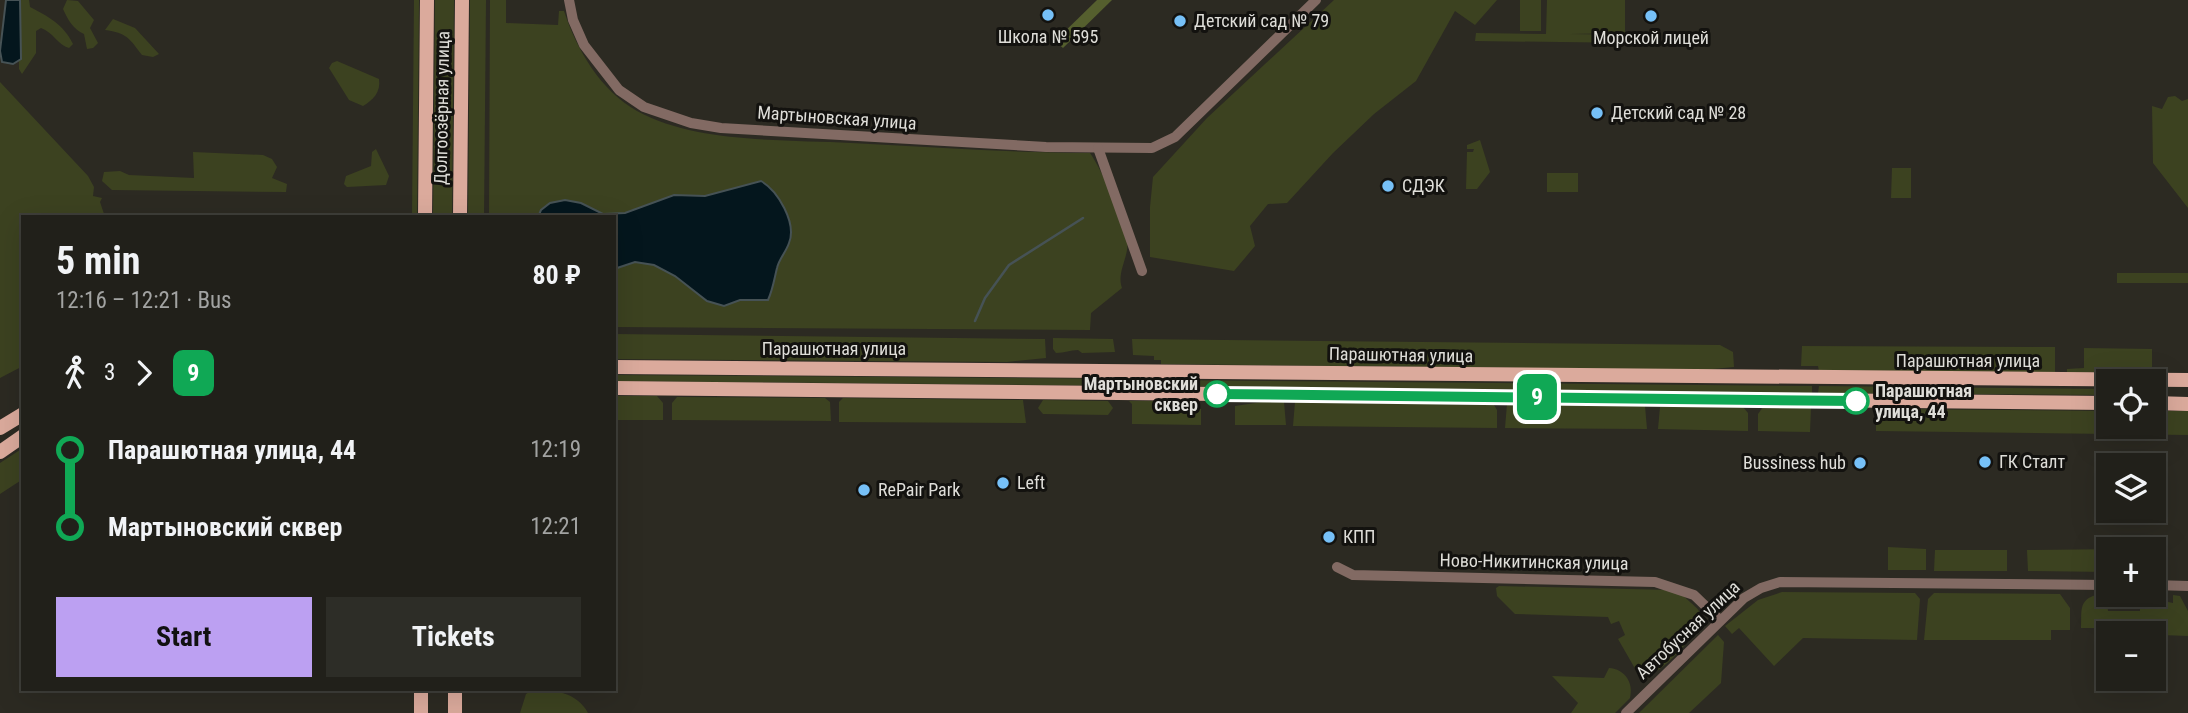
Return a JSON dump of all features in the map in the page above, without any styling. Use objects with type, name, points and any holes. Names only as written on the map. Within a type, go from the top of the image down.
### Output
[{"type":"main road","name":"Долгоозёрная улица","points":[[425,215],[427,0]]},
{"type":"main road","name":"Долгоозёрная улица","points":[[460,215],[462,0]]},
{"type":"main road","name":"Парашютная улица","points":[[616,367],[2188,380]]},
{"type":"main road","points":[[616,388],[2096,403]]},
{"type":"main road","points":[[2166,403],[2188,404]]},
{"type":"main road","points":[[0,428],[21,415]]},
{"type":"main road","points":[[0,452],[21,437]]},
{"type":"main road","points":[[421,691],[421,713]]},
{"type":"main road","points":[[455,691],[455,713]]},
{"type":"street","name":"Мартыновская улица","points":[[569,0],[577,32],[598,66],[614,85],[631,100],[675,119],[746,130],[1017,146],[1098,148],[1152,148],[1166,143],[1316,0]]},
{"type":"street","points":[[1098,148],[1143,271]]},
{"type":"street","name":"Ново-Никитинская улица","points":[[1337,567],[1353,575],[1655,582],[1695,595],[1720,621]]},
{"type":"street","name":"Автобусная улица","points":[[1626,713],[1744,598],[1761,588],[1780,583],[2096,585]]},
{"type":"street","points":[[2166,585],[2188,586]]},
{"type":"green space","points":[[19,0],[29,0],[30,7],[60,26],[73,44],[69,48],[65,46],[41,28],[36,31],[36,53],[22,74],[19,69]]},
{"type":"green space","points":[[67,0],[78,1],[94,20],[90,28],[98,43],[93,48],[87,49],[84,34],[74,27],[67,17],[63,9]]},
{"type":"green space","points":[[414,0],[419,0],[417,215],[412,215]]},
{"type":"green space","points":[[435,0],[454,0],[452,215],[433,215]]},
{"type":"green space","points":[[470,0],[486,0],[484,215],[468,215]]},
{"type":"green space","name":"Мартыновский сквер","points":[[490,0],[506,0],[506,23],[558,25],[559,11],[564,11],[583,54],[612,92],[637,111],[686,129],[713,135],[770,140],[1090,153],[1101,171],[1121,219],[1127,240],[1127,252],[1121,276],[1122,288],[1091,313],[1090,330],[616,327],[616,215],[489,215]]},
{"type":"green space","points":[[1097,0],[1112,0],[1063,48],[1055,41]]},
{"type":"green space","points":[[1334,0],[1497,0],[1475,25],[1455,11],[1416,81],[1374,114],[1287,203],[1268,204],[1250,226],[1255,246],[1234,271],[1150,257],[1153,177],[1207,118]]},
{"type":"green space","points":[[1520,0],[1541,0],[1541,31],[1520,31]]},
{"type":"green space","points":[[1547,0],[1625,0],[1625,33],[1570,34],[1636,35],[1635,43],[1475,41],[1476,33],[1546,34]]},
{"type":"green space","points":[[113,19],[135,28],[159,54],[153,57],[142,55],[127,37],[105,30]]},
{"type":"green space","points":[[337,61],[379,79],[376,95],[363,106],[349,100],[329,68]]},
{"type":"green space","points":[[0,82],[88,176],[94,187],[93,196],[102,198],[100,202],[104,215],[21,215],[21,367],[0,378]]},
{"type":"green space","points":[[2175,96],[2182,101],[2188,99],[2188,208],[2153,163],[2152,106],[2162,109],[2168,97]]},
{"type":"green space","points":[[1480,140],[1490,172],[1477,189],[1466,189],[1467,152],[1473,152],[1474,149],[1467,149],[1467,145]]},
{"type":"green space","points":[[376,149],[389,176],[386,185],[347,187],[344,184],[346,176],[371,166],[372,152]]},
{"type":"green space","points":[[193,152],[263,155],[272,159],[277,167],[272,178],[287,184],[286,192],[112,190],[102,181],[104,172],[120,171],[129,175],[194,178]]},
{"type":"green space","points":[[1892,168],[1911,168],[1911,198],[1891,198]]},
{"type":"green space","points":[[1547,173],[1578,173],[1578,192],[1547,192]]},
{"type":"green space","points":[[2117,273],[2188,273],[2188,283],[2117,283]]},
{"type":"green space","points":[[616,334],[1045,339],[1046,358],[1007,362],[616,359]]},
{"type":"green space","points":[[1053,338],[1113,339],[1115,352],[1082,353],[1078,350],[1056,353],[1053,349]]},
{"type":"green space","points":[[1132,339],[1720,345],[1733,352],[1734,367],[1703,370],[1161,364],[1161,360],[1154,360],[1154,356],[1133,355]]},
{"type":"green space","points":[[1802,346],[2055,347],[2055,372],[1819,371],[1818,366],[1801,366]]},
{"type":"green space","points":[[2084,348],[2152,349],[2152,369],[2096,369],[2096,372],[2067,373],[2067,369],[2084,368]]},
{"type":"green space","points":[[616,375],[1156,379],[1155,386],[616,381]]},
{"type":"green space","points":[[1162,380],[1812,386],[1812,393],[1162,386]]},
{"type":"green space","points":[[1819,386],[2096,389],[2096,395],[1818,393]]},
{"type":"green space","points":[[616,396],[657,396],[663,403],[663,420],[616,420]]},
{"type":"green space","points":[[677,397],[825,398],[830,402],[831,421],[672,420],[672,403]]},
{"type":"green space","points":[[843,398],[1023,400],[1026,423],[839,422],[839,402]]},
{"type":"green space","points":[[1043,400],[1108,401],[1113,408],[1108,415],[1043,414],[1038,408]]},
{"type":"green space","points":[[1129,401],[1155,401],[1155,406],[1201,409],[1201,425],[1132,424],[1132,404]]},
{"type":"green space","points":[[1284,402],[1286,425],[1235,425],[1235,406]]},
{"type":"green space","points":[[1295,402],[1494,405],[1497,410],[1497,428],[1293,426]]},
{"type":"green space","points":[[1507,404],[1645,406],[1647,429],[1505,428]]},
{"type":"green space","points":[[1660,407],[1743,407],[1748,413],[1748,431],[1658,429]]},
{"type":"green space","points":[[1763,407],[1811,407],[1810,432],[1758,431],[1758,414]]},
{"type":"green space","points":[[1894,409],[2096,411],[2096,434],[1876,431],[1876,413]]},
{"type":"green space","points":[[2166,411],[2188,411],[2188,435],[2166,435]]},
{"type":"green space","points":[[21,449],[21,480],[0,494],[0,463]]},
{"type":"green space","points":[[1888,547],[1926,549],[1926,570],[1888,570]]},
{"type":"green space","points":[[2096,549],[2096,572],[2028,571],[2027,550]]},
{"type":"green space","points":[[1935,550],[2007,550],[2007,571],[1934,571]]},
{"type":"green space","points":[[1496,588],[1670,590],[1683,595],[1697,608],[1700,613],[1699,621],[1688,641],[1670,661],[1644,676],[1637,672],[1618,639],[1625,635],[1619,621],[1611,624],[1608,617],[1515,614],[1497,596]]},
{"type":"green space","points":[[1782,592],[1915,593],[1920,599],[1917,640],[1803,638],[1774,666],[1739,628],[1732,634],[1725,626],[1758,600]]},
{"type":"green space","points":[[1934,593],[2060,594],[2070,608],[2070,630],[2051,630],[2051,640],[1924,640],[1928,599]]},
{"type":"green space","points":[[2096,595],[2096,607],[2108,607],[2108,611],[2140,611],[2140,607],[2166,607],[2166,602],[2173,603],[2173,595],[2180,596],[2188,611],[2188,636],[2166,635],[2166,621],[2096,621],[2096,628],[2081,628],[2081,612],[2090,597]]},
{"type":"green space","points":[[1718,635],[1724,642],[1721,683],[1689,713],[1639,713]]},
{"type":"green space","points":[[1609,668],[1620,671],[1627,678],[1631,687],[1630,698],[1615,713],[1571,713],[1578,703],[1552,676],[1604,678]]},
{"type":"green space","points":[[530,691],[563,693],[577,700],[588,713],[520,713],[526,694]]},
{"type":"water","points":[[6,0],[20,0],[21,59],[13,64],[2,62],[0,51]]},
{"type":"water","points":[[761,181],[774,192],[784,208],[791,235],[778,265],[768,300],[740,300],[724,306],[707,301],[675,276],[654,265],[635,262],[616,268],[616,215],[539,215],[550,203],[565,200],[581,203],[603,214],[625,213],[674,195],[705,196]]},
{"type":"waterway","points":[[975,321],[985,298],[1009,265],[1083,218]]},
{"type":"bus line","name":"9","points":[[1217,394],[1856,401]]},
{"type":"place","name":"Школа № 595","points":[[1048,15]]},
{"type":"place","name":"Морской лицей","points":[[1651,16]]},
{"type":"place","name":"Детский сад № 79","points":[[1180,21]]},
{"type":"place","name":"Детский сад № 28","points":[[1597,113]]},
{"type":"place","name":"СДЭК","points":[[1388,186]]},
{"type":"place","name":"Мартыновский сквер","points":[[1217,394]]},
{"type":"place","name":"Парашютная улица, 44","points":[[1856,401]]},
{"type":"place","name":"ГК Сталт","points":[[1985,462]]},
{"type":"place","name":"Bussiness hub","points":[[1860,463]]},
{"type":"place","name":"Left","points":[[1003,483]]},
{"type":"place","name":"RePair Park","points":[[864,490]]},
{"type":"place","name":"КПП","points":[[1329,537]]}]
